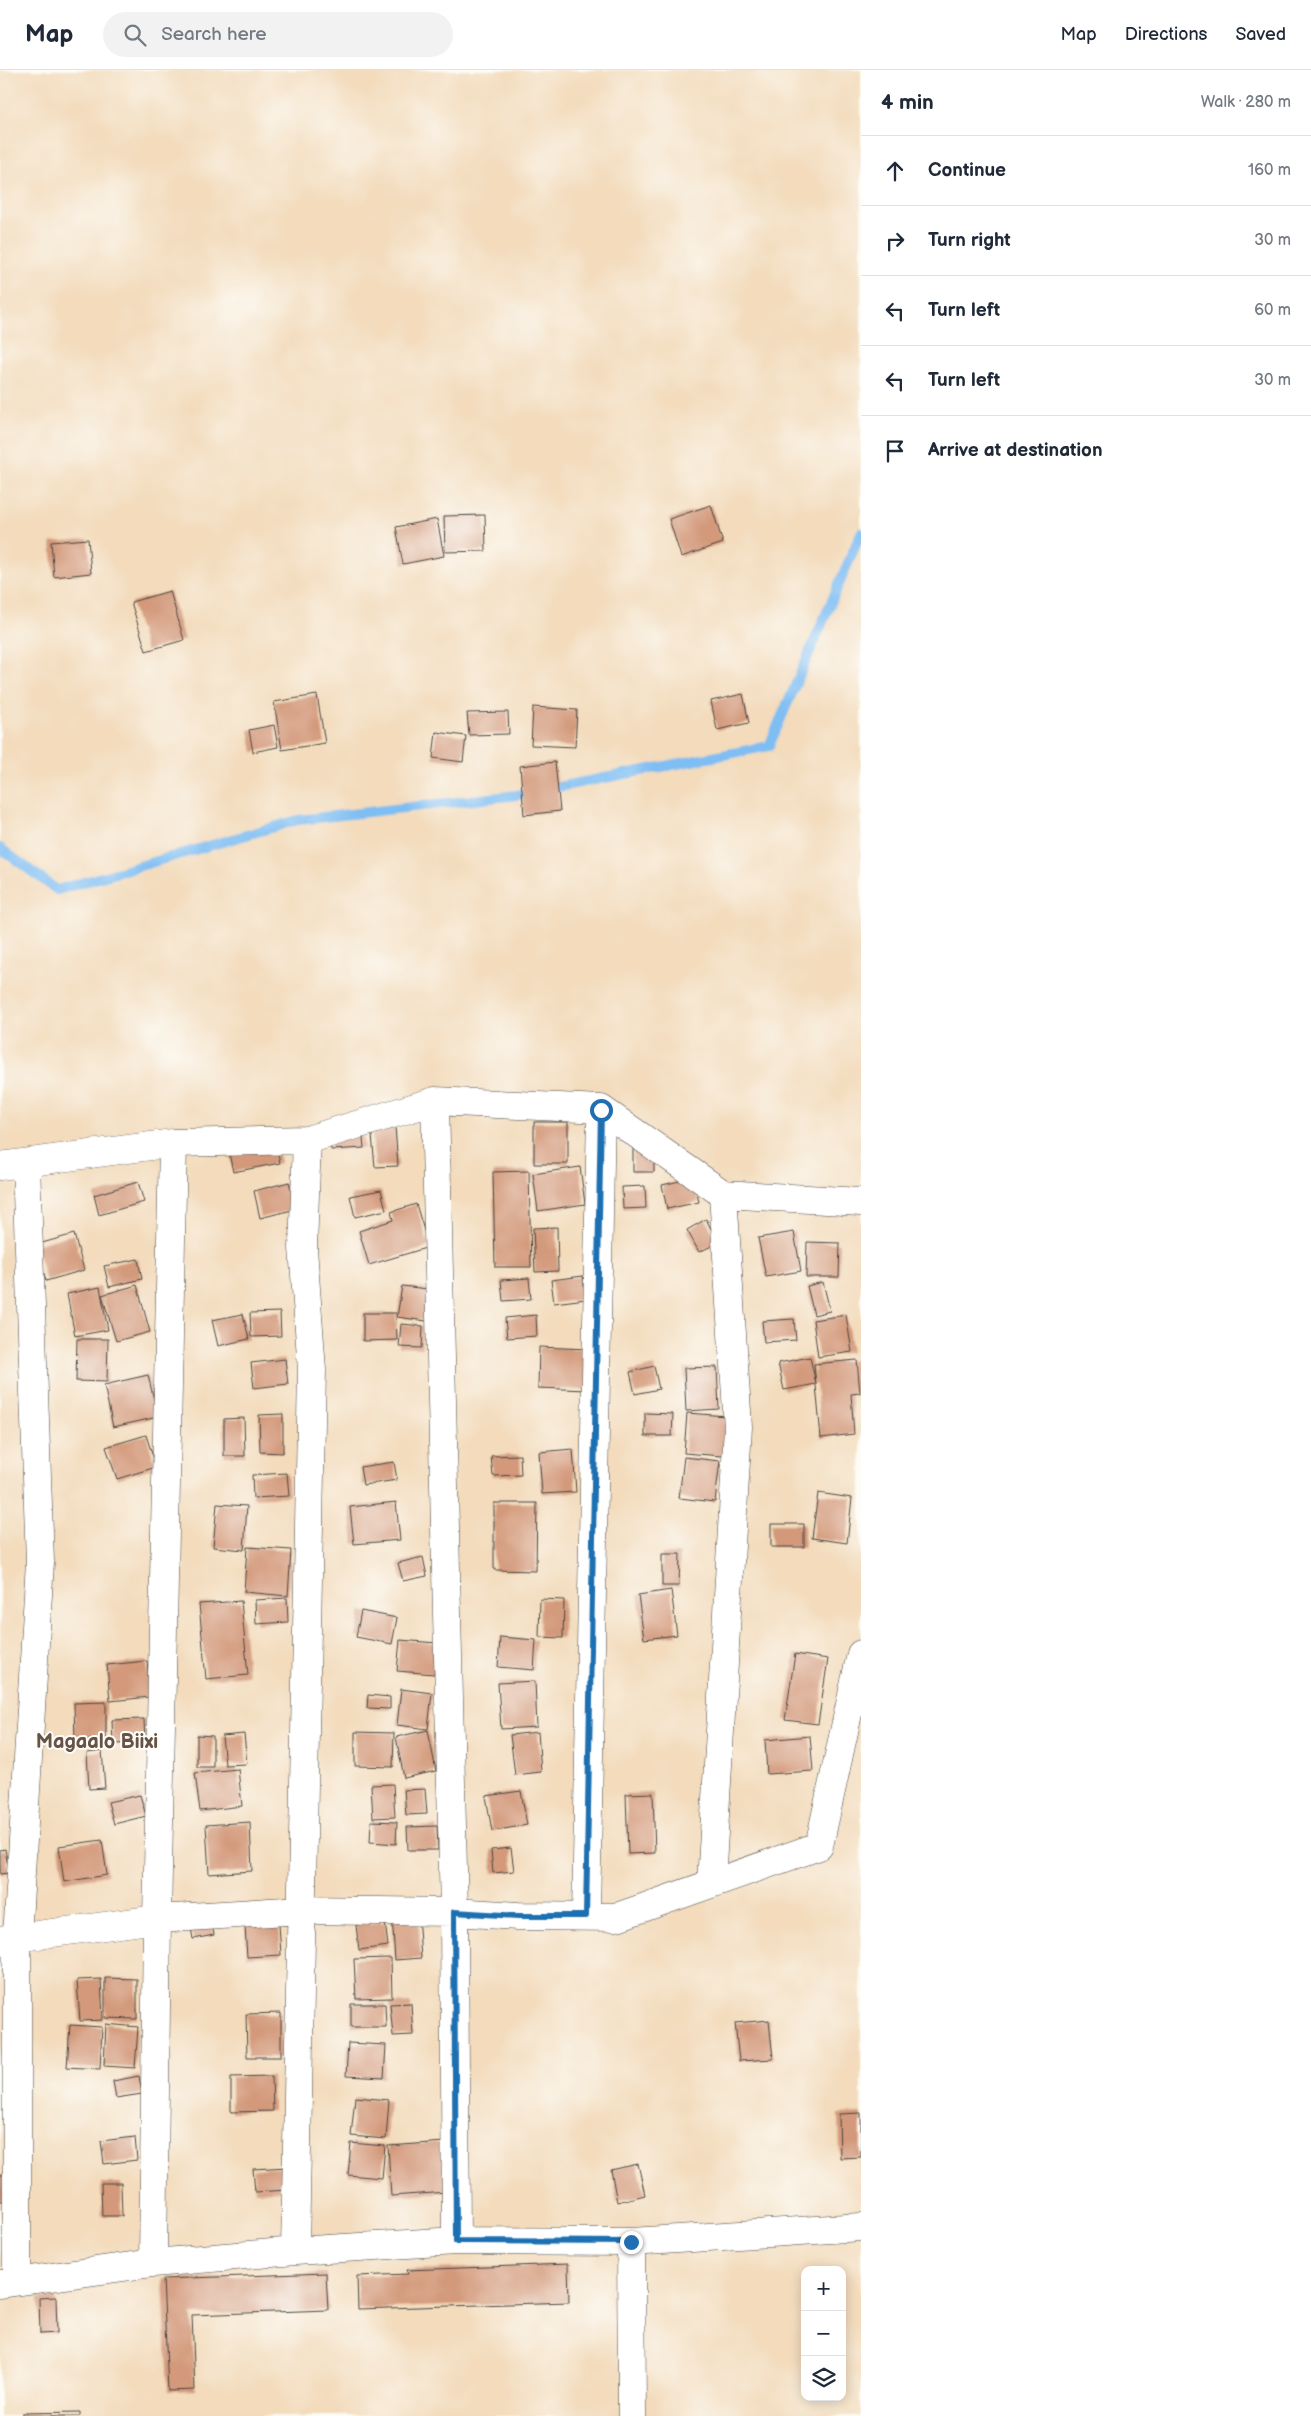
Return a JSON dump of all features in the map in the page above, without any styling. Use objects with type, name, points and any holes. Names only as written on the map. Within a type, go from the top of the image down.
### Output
[{"type":"street","points":[[435,1101],[454,1912],[456,2241]]},
{"type":"street","points":[[861,1202],[723,1194],[601,1110],[435,1101],[306,1140],[173,1144],[13,1165],[40,1562],[9,1939],[8,2283],[153,2263],[296,2251],[456,2241],[631,2242],[861,2226]]},
{"type":"street","points":[[586,1916],[601,1110]]},
{"type":"street","points":[[296,2251],[312,1370],[303,1248],[306,1140]]},
{"type":"street","points":[[153,2263],[157,1919],[173,1144]]},
{"type":"street","points":[[711,1883],[738,1427],[723,1194]]},
{"type":"street","points":[[9,1939],[157,1919],[302,1910],[617,1917],[819,1846],[861,1654]]},
{"type":"street","points":[[631,2242],[632,2416]]},
{"type":"building","points":[[711,505],[723,543],[681,557],[669,519]]},
{"type":"building","points":[[485,515],[486,551],[445,552],[444,516]]},
{"type":"building","points":[[437,519],[444,556],[403,564],[396,527]]},
{"type":"building","points":[[88,539],[91,573],[54,577],[51,542]]},
{"type":"building","points":[[170,591],[184,640],[146,651],[131,602]]},
{"type":"building","points":[[743,694],[749,723],[717,730],[711,701]]},
{"type":"building","points":[[317,695],[325,743],[282,750],[274,702]]},
{"type":"building","points":[[533,707],[577,710],[575,747],[531,745]]},
{"type":"building","points":[[508,712],[509,734],[469,735],[467,713]]},
{"type":"building","points":[[274,725],[278,747],[253,752],[249,730]]},
{"type":"building","points":[[436,732],[466,736],[463,762],[433,758]]},
{"type":"building","points":[[555,762],[560,811],[524,815],[520,766]]},
{"type":"building","points":[[394,1113],[398,1166],[375,1167],[370,1114]]},
{"type":"building","points":[[534,1122],[568,1122],[568,1164],[534,1164]]},
{"type":"building","points":[[362,1128],[364,1148],[331,1150],[330,1131]]},
{"type":"building","points":[[274,1134],[280,1163],[233,1172],[227,1144]]},
{"type":"building","points":[[633,1143],[654,1143],[654,1172],[633,1172]]},
{"type":"building","points":[[580,1167],[585,1204],[538,1211],[533,1174]]},
{"type":"building","points":[[529,1171],[531,1267],[495,1267],[493,1172]]},
{"type":"building","points":[[693,1178],[699,1202],[667,1209],[662,1185]]},
{"type":"building","points":[[138,1182],[144,1202],[99,1215],[94,1195]]},
{"type":"building","points":[[289,1182],[296,1209],[260,1218],[254,1191]]},
{"type":"building","points":[[645,1186],[646,1208],[623,1209],[622,1187]]},
{"type":"building","points":[[381,1190],[386,1210],[355,1217],[350,1196]]},
{"type":"building","points":[[416,1204],[429,1247],[369,1265],[359,1231],[393,1220],[391,1212]]},
{"type":"building","points":[[706,1219],[718,1243],[699,1252],[687,1230]]},
{"type":"building","points":[[557,1227],[558,1271],[535,1272],[533,1228]]},
{"type":"building","points":[[794,1232],[801,1271],[766,1277],[758,1238]]},
{"type":"building","points":[[74,1234],[84,1270],[46,1281],[35,1245]]},
{"type":"building","points":[[807,1242],[840,1243],[839,1277],[806,1277]]},
{"type":"building","points":[[138,1259],[142,1279],[109,1287],[104,1266]]},
{"type":"building","points":[[583,1276],[586,1299],[554,1303],[551,1280]]},
{"type":"building","points":[[529,1278],[531,1299],[503,1301],[501,1280]]},
{"type":"building","points":[[823,1282],[830,1311],[814,1315],[807,1286]]},
{"type":"building","points":[[137,1285],[150,1332],[116,1341],[102,1295]]},
{"type":"building","points":[[402,1286],[445,1291],[441,1323],[397,1317]]},
{"type":"building","points":[[100,1287],[108,1330],[75,1336],[67,1294]]},
{"type":"building","points":[[280,1312],[281,1336],[251,1337],[250,1313]]},
{"type":"building","points":[[363,1313],[396,1313],[397,1340],[363,1341]]},
{"type":"building","points":[[243,1314],[249,1339],[218,1346],[212,1320]]},
{"type":"building","points":[[536,1315],[537,1336],[507,1338],[505,1318]]},
{"type":"building","points":[[846,1315],[852,1352],[818,1357],[813,1320]]},
{"type":"building","points":[[794,1319],[796,1340],[764,1342],[762,1321]]},
{"type":"building","points":[[401,1324],[423,1326],[422,1348],[399,1347]]},
{"type":"building","points":[[77,1339],[108,1339],[107,1382],[76,1381]]},
{"type":"building","points":[[539,1347],[588,1349],[587,1390],[538,1388]]},
{"type":"building","points":[[810,1357],[816,1384],[784,1390],[778,1363]]},
{"type":"building","points":[[285,1359],[288,1384],[254,1388],[251,1363]]},
{"type":"building","points":[[857,1360],[860,1393],[851,1394],[854,1434],[821,1438],[814,1364]]},
{"type":"building","points":[[654,1366],[659,1389],[635,1394],[630,1372]]},
{"type":"building","points":[[717,1367],[719,1409],[686,1411],[684,1368]]},
{"type":"building","points":[[148,1375],[158,1417],[113,1427],[104,1385]]},
{"type":"building","points":[[645,1413],[673,1414],[672,1436],[645,1436]]},
{"type":"building","points":[[687,1413],[726,1416],[723,1456],[684,1453]]},
{"type":"building","points":[[283,1414],[283,1453],[260,1452],[259,1415]]},
{"type":"building","points":[[244,1418],[245,1456],[224,1456],[224,1419]]},
{"type":"building","points":[[146,1435],[156,1467],[117,1479],[106,1447]]},
{"type":"building","points":[[573,1449],[576,1492],[542,1494],[539,1452]]},
{"type":"building","points":[[520,1455],[521,1475],[493,1476],[491,1456]]},
{"type":"building","points":[[684,1457],[720,1461],[715,1502],[679,1498]]},
{"type":"building","points":[[394,1462],[397,1480],[363,1485],[360,1467]]},
{"type":"building","points":[[287,1473],[289,1496],[253,1498],[252,1475]]},
{"type":"building","points":[[818,1493],[852,1498],[847,1543],[812,1538]]},
{"type":"building","points":[[396,1502],[400,1540],[354,1544],[350,1507]]},
{"type":"building","points":[[494,1503],[537,1503],[536,1571],[494,1570]]},
{"type":"building","points":[[217,1504],[247,1506],[244,1550],[213,1547]]},
{"type":"building","points":[[771,1524],[804,1524],[804,1547],[771,1547]]},
{"type":"building","points":[[247,1547],[291,1550],[288,1596],[244,1592]]},
{"type":"building","points":[[662,1554],[680,1554],[679,1586],[662,1586]]},
{"type":"building","points":[[423,1557],[427,1576],[403,1581],[398,1563]]},
{"type":"building","points":[[671,1590],[677,1635],[644,1639],[638,1595]]},
{"type":"building","points":[[287,1598],[288,1622],[256,1624],[255,1600]]},
{"type":"building","points":[[540,1599],[564,1600],[563,1638],[539,1637]]},
{"type":"building","points":[[241,1601],[248,1675],[206,1679],[199,1604]]},
{"type":"building","points":[[361,1611],[397,1618],[392,1644],[356,1637]]},
{"type":"building","points":[[500,1637],[536,1640],[534,1670],[498,1667]]},
{"type":"building","points":[[400,1640],[437,1643],[434,1674],[397,1671]]},
{"type":"building","points":[[795,1654],[828,1659],[818,1724],[785,1720]]},
{"type":"building","points":[[147,1661],[150,1697],[110,1701],[107,1665]]},
{"type":"building","points":[[535,1681],[537,1727],[501,1729],[498,1683]]},
{"type":"building","points":[[401,1689],[432,1693],[428,1729],[397,1725]]},
{"type":"building","points":[[368,1695],[390,1697],[390,1709],[367,1708]]},
{"type":"building","points":[[106,1702],[106,1739],[75,1740],[74,1703]]},
{"type":"building","points":[[144,1719],[145,1743],[113,1744],[112,1720]]},
{"type":"building","points":[[428,1730],[436,1771],[404,1778],[396,1737]]},
{"type":"building","points":[[355,1732],[394,1733],[393,1767],[355,1766]]},
{"type":"building","points":[[538,1732],[541,1772],[515,1775],[510,1735]]},
{"type":"building","points":[[244,1734],[247,1764],[225,1765],[222,1736]]},
{"type":"building","points":[[197,1735],[213,1736],[213,1767],[197,1767]]},
{"type":"building","points":[[810,1736],[813,1771],[767,1774],[765,1740]]},
{"type":"building","points":[[102,1751],[105,1788],[89,1789],[87,1753]]},
{"type":"building","points":[[238,1769],[242,1806],[200,1811],[195,1773]]},
{"type":"building","points":[[393,1784],[395,1817],[373,1818],[371,1785]]},
{"type":"building","points":[[425,1789],[427,1814],[406,1815],[404,1790]]},
{"type":"building","points":[[521,1791],[527,1825],[492,1831],[486,1796]]},
{"type":"building","points":[[653,1793],[655,1853],[628,1854],[626,1794]]},
{"type":"building","points":[[140,1795],[146,1816],[114,1824],[108,1802]]},
{"type":"building","points":[[371,1821],[397,1822],[396,1844],[370,1842]]},
{"type":"building","points":[[250,1822],[252,1871],[209,1874],[206,1825]]},
{"type":"building","points":[[437,1826],[438,1850],[408,1850],[407,1827]]},
{"type":"building","points":[[102,1840],[107,1875],[64,1882],[59,1846]]},
{"type":"building","points":[[511,1848],[514,1871],[493,1873],[491,1850]]},
{"type":"building","points":[[5,1849],[9,1873],[0,1874],[0,1850]]},
{"type":"building","points":[[209,1906],[214,1935],[193,1939],[188,1910]]},
{"type":"building","points":[[278,1909],[281,1955],[247,1957],[244,1911]]},
{"type":"building","points":[[418,1914],[421,1958],[395,1960],[392,1916]]},
{"type":"building","points":[[385,1922],[388,1946],[359,1950],[356,1925]]},
{"type":"building","points":[[391,1958],[392,1998],[356,1999],[354,1959]]},
{"type":"building","points":[[105,1978],[137,1979],[137,2019],[105,2018]]},
{"type":"building","points":[[101,1979],[103,2020],[80,2021],[77,1980]]},
{"type":"building","points":[[411,2003],[413,2035],[393,2036],[390,2004]]},
{"type":"building","points":[[351,2004],[385,2004],[386,2027],[351,2027]]},
{"type":"building","points":[[281,2013],[281,2057],[247,2057],[246,2014]]},
{"type":"building","points":[[769,2020],[773,2059],[739,2061],[735,2023]]},
{"type":"building","points":[[106,2024],[138,2027],[135,2068],[104,2066]]},
{"type":"building","points":[[70,2025],[102,2027],[100,2069],[67,2067]]},
{"type":"building","points":[[348,2043],[386,2045],[384,2078],[346,2076]]},
{"type":"building","points":[[139,2076],[142,2094],[116,2098],[113,2081]]},
{"type":"building","points":[[272,2076],[273,2111],[231,2112],[231,2077]]},
{"type":"building","points":[[355,2097],[389,2100],[386,2139],[351,2136]]},
{"type":"building","points":[[861,2113],[861,2157],[840,2158],[839,2114]]},
{"type":"building","points":[[135,2137],[137,2160],[104,2164],[101,2141]]},
{"type":"building","points":[[445,2142],[448,2192],[391,2196],[388,2146]]},
{"type":"building","points":[[351,2143],[385,2146],[382,2178],[348,2175]]},
{"type":"building","points":[[638,2164],[645,2195],[617,2202],[611,2170]]},
{"type":"building","points":[[288,2167],[288,2190],[255,2192],[253,2169]]},
{"type":"building","points":[[15,2174],[17,2200],[0,2201],[0,2175]]},
{"type":"building","points":[[101,2183],[121,2183],[122,2216],[102,2216]]},
{"type":"building","points":[[568,2264],[569,2302],[358,2309],[357,2276],[408,2274],[407,2270]]},
{"type":"building","points":[[326,2273],[328,2310],[192,2315],[195,2390],[168,2391],[163,2279]]},
{"type":"building","points":[[56,2297],[57,2333],[40,2334],[39,2298]]},
{"type":"building","points":[[80,2412],[80,2416],[22,2416],[22,2413]]},
{"type":"waterway","points":[[0,848],[57,890],[298,820],[517,795],[769,746],[861,533]]},
{"type":"district","name":"Magaalo Biixi","points":[[97,1742]]},
{"type":"route","points":[[601,1110],[586,1916],[518,1916],[454,1912],[456,2241],[631,2242]]}]
